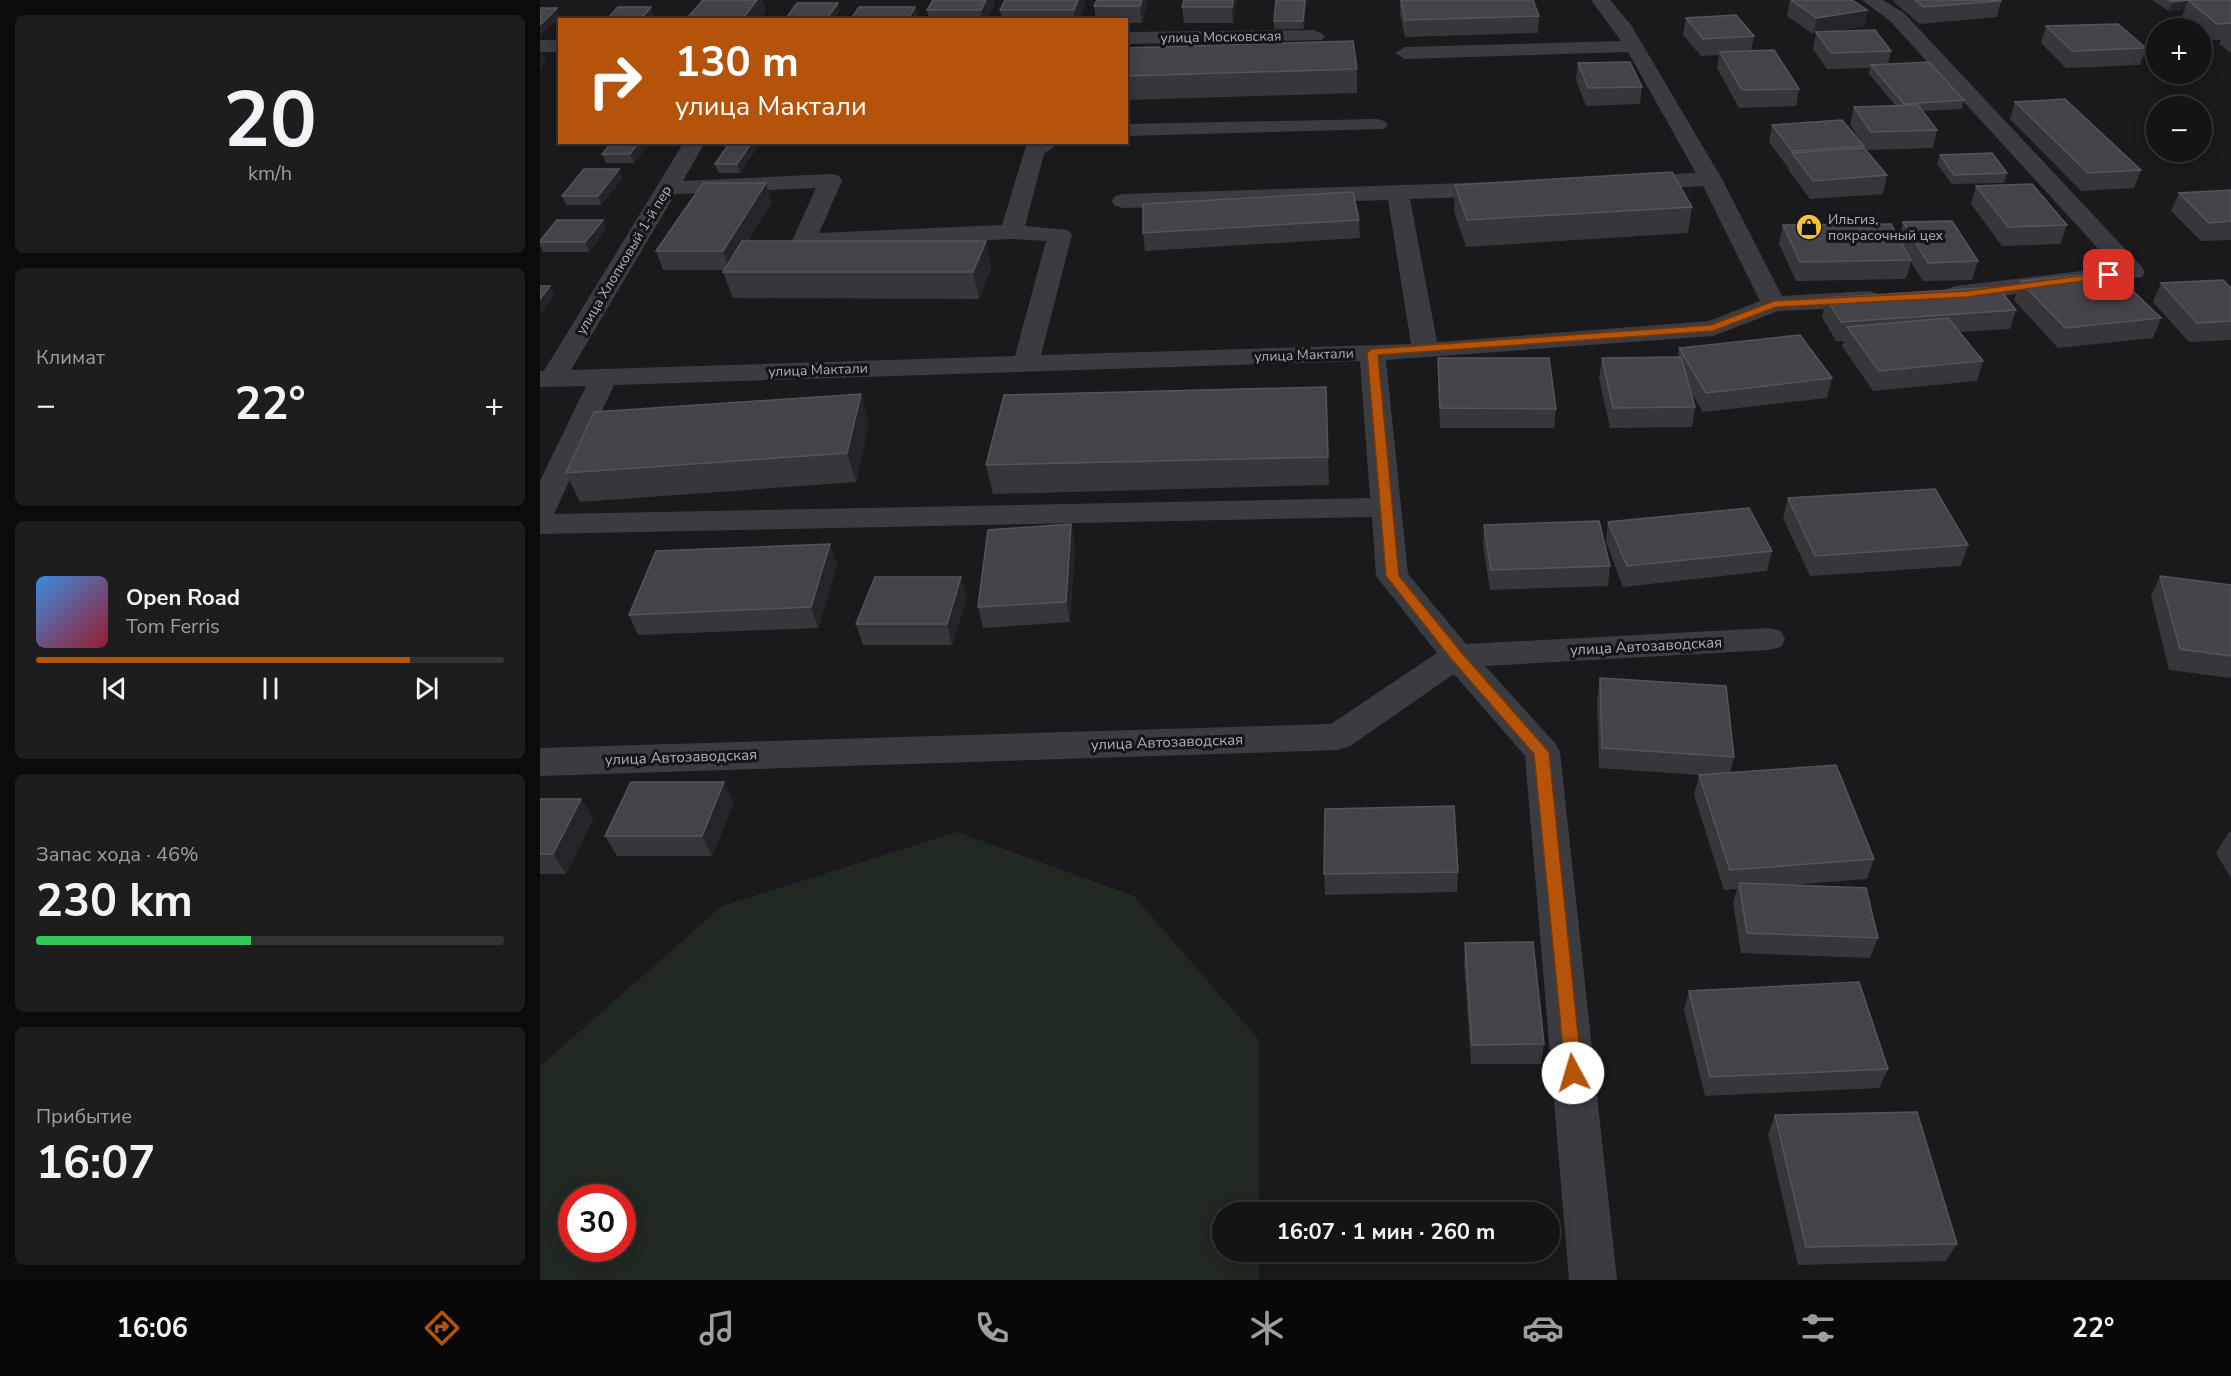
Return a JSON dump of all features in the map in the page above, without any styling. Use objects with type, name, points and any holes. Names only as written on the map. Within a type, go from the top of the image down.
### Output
[{"type":"street","points":[[1600,0],[1622,25],[1711,180],[1774,304]]},
{"type":"street","points":[[1871,0],[1897,17],[2133,272],[1967,294],[1933,296]]},
{"type":"street","name":"улица Московская","points":[[1128,38],[1315,36]]},
{"type":"street","points":[[540,46],[558,46]]},
{"type":"street","points":[[1405,53],[1634,46]]},
{"type":"street","points":[[1128,130],[1377,125]]},
{"type":"street","name":"улица Хлопковый 1-й пер","points":[[546,378],[694,144]]},
{"type":"street","points":[[1012,232],[1034,151],[1046,144]]},
{"type":"street","points":[[1607,184],[1711,180]]},
{"type":"street","points":[[667,188],[831,181],[804,241],[1012,232],[1060,235],[1026,363]]},
{"type":"street","points":[[1123,201],[1526,188]]},
{"type":"street","points":[[1398,193],[1425,351]]},
{"type":"street","name":"улица Мактали","points":[[546,378],[1425,351],[1713,328],[1774,304],[1899,298]]},
{"type":"street","points":[[1372,352],[1392,576],[1457,656],[1542,752],[1593,1280]]},
{"type":"street","points":[[540,512],[604,377]]},
{"type":"street","points":[[540,524],[1386,507]]},
{"type":"street","name":"улица Автозаводская","points":[[540,762],[1338,737],[1457,656],[1769,639]]},
{"type":"shaded area","points":[[957,832],[1134,896],[1259,1040],[1259,1202],[1212,1202],[1212,1262],[1259,1262],[1259,1280],[540,1280],[540,1066],[722,906]]},
{"type":"building","points":[[703,0],[757,0],[744,17],[688,17]]},
{"type":"building","points":[[933,0],[986,0],[981,10],[927,10]]},
{"type":"building","points":[[1005,0],[1078,0],[1074,10],[1000,10]]},
{"type":"building","points":[[1097,0],[1142,0],[1140,6],[1094,6]]},
{"type":"building","points":[[1184,0],[1233,0],[1232,7],[1182,7]]},
{"type":"building","points":[[1276,0],[1305,0],[1303,21],[1274,21]]},
{"type":"building","points":[[1401,0],[1533,0],[1539,16],[1405,20]]},
{"type":"building","points":[[1791,0],[1852,0],[1867,10],[1817,18]]},
{"type":"building","points":[[1915,0],[2000,0],[2001,1],[1924,7]]},
{"type":"building","points":[[2188,0],[2231,0],[2231,23],[2217,24]]},
{"type":"building","points":[[797,3],[838,3],[827,18],[786,18]]},
{"type":"building","points":[[618,7],[651,7],[642,18],[608,18]]},
{"type":"building","points":[[859,7],[915,7],[909,18],[852,18]]},
{"type":"building","points":[[540,8],[557,8],[540,25]]},
{"type":"building","points":[[1736,15],[1754,36],[1703,39],[1686,18]]},
{"type":"building","points":[[2118,24],[2146,48],[2072,51],[2046,26]]},
{"type":"building","points":[[1875,30],[1891,51],[1831,53],[1816,32]]},
{"type":"building","points":[[1353,41],[1357,69],[1128,76],[1128,48]]},
{"type":"building","points":[[1774,50],[1799,89],[1742,90],[1720,52]]},
{"type":"building","points":[[1630,62],[1642,87],[1588,88],[1578,63]]},
{"type":"building","points":[[1929,62],[1964,100],[1904,104],[1871,65]]},
{"type":"building","points":[[2065,99],[2141,170],[2088,173],[2015,102]]},
{"type":"building","points":[[1918,105],[1937,130],[1871,132],[1854,107]]},
{"type":"building","points":[[1842,120],[1864,146],[1792,151],[1772,125]]},
{"type":"building","points":[[610,144],[638,144],[630,154],[602,154]]},
{"type":"building","points":[[729,144],[751,144],[737,164],[715,164]]},
{"type":"building","points":[[1864,148],[1887,175],[1813,181],[1792,153]]},
{"type":"building","points":[[1992,153],[2007,173],[1954,175],[1940,155]]},
{"type":"building","points":[[584,169],[619,169],[598,196],[562,196]]},
{"type":"building","points":[[1672,172],[1692,207],[1467,220],[1455,185]]},
{"type":"building","points":[[703,183],[766,183],[723,251],[656,251]]},
{"type":"building","points":[[2032,184],[2067,225],[2008,227],[1976,186]]},
{"type":"building","points":[[2231,190],[2231,221],[2209,223],[2179,193]]},
{"type":"building","points":[[1353,192],[1359,220],[1143,233],[1143,204]]},
{"type":"building","points":[[557,220],[603,220],[585,242],[540,242]]},
{"type":"building","points":[[1952,221],[1978,261],[1928,263],[1903,222]]},
{"type":"building","points":[[1891,224],[1911,260],[1800,262],[1783,225]]},
{"type":"building","points":[[742,241],[986,241],[973,272],[723,272]]},
{"type":"building","points":[[2113,272],[2161,318],[2065,328],[2020,281]]},
{"type":"building","points":[[2223,280],[2231,288],[2231,321],[2197,323],[2161,283]]},
{"type":"building","points":[[540,286],[550,286],[540,299]]},
{"type":"building","points":[[1998,287],[2016,310],[1841,322],[1826,298]]},
{"type":"building","points":[[1948,318],[1983,361],[1879,371],[1847,327]]},
{"type":"building","points":[[1800,335],[1832,378],[1706,393],[1679,348]]},
{"type":"building","points":[[1681,357],[1695,407],[1613,408],[1602,358]]},
{"type":"building","points":[[1438,358],[1549,358],[1556,409],[1440,408]]},
{"type":"building","points":[[1326,387],[1328,457],[986,465],[1004,395]]},
{"type":"building","points":[[861,394],[847,453],[566,473],[594,412]]},
{"type":"building","points":[[1935,489],[1968,545],[1815,556],[1788,498]]},
{"type":"building","points":[[1749,508],[1772,551],[1627,566],[1608,522]]},
{"type":"building","points":[[1599,521],[1610,566],[1491,570],[1484,525]]},
{"type":"building","points":[[1071,524],[1066,602],[978,607],[988,530]]},
{"type":"building","points":[[830,544],[811,607],[629,615],[656,551]]},
{"type":"building","points":[[2160,576],[2231,585],[2231,656],[2180,649]]},
{"type":"building","points":[[875,577],[961,577],[947,624],[856,624]]},
{"type":"building","points":[[1600,678],[1726,686],[1734,757],[1602,748]]},
{"type":"building","points":[[1836,765],[1874,859],[1730,870],[1699,775]]},
{"type":"building","points":[[631,782],[724,782],[702,836],[605,836]]},
{"type":"building","points":[[540,799],[581,799],[553,854],[540,854]]},
{"type":"building","points":[[1454,806],[1458,872],[1324,874],[1325,809]]},
{"type":"building","points":[[1739,883],[1866,888],[1878,938],[1747,933]]},
{"type":"building","points":[[1533,942],[1544,1044],[1472,1045],[1465,943]]},
{"type":"building","points":[[1859,982],[1888,1069],[1710,1077],[1689,991]]},
{"type":"building","points":[[1917,1112],[1957,1244],[1806,1247],[1775,1115]]},
{"type":"place","name":"Ильгиз, покрасочный цех","points":[[1809,227]]},
{"type":"route","points":[[1573,1073],[1542,752],[1457,656],[1392,576],[1372,352],[1425,351],[1713,328],[1774,304],[1967,294],[2109,275]]}]
